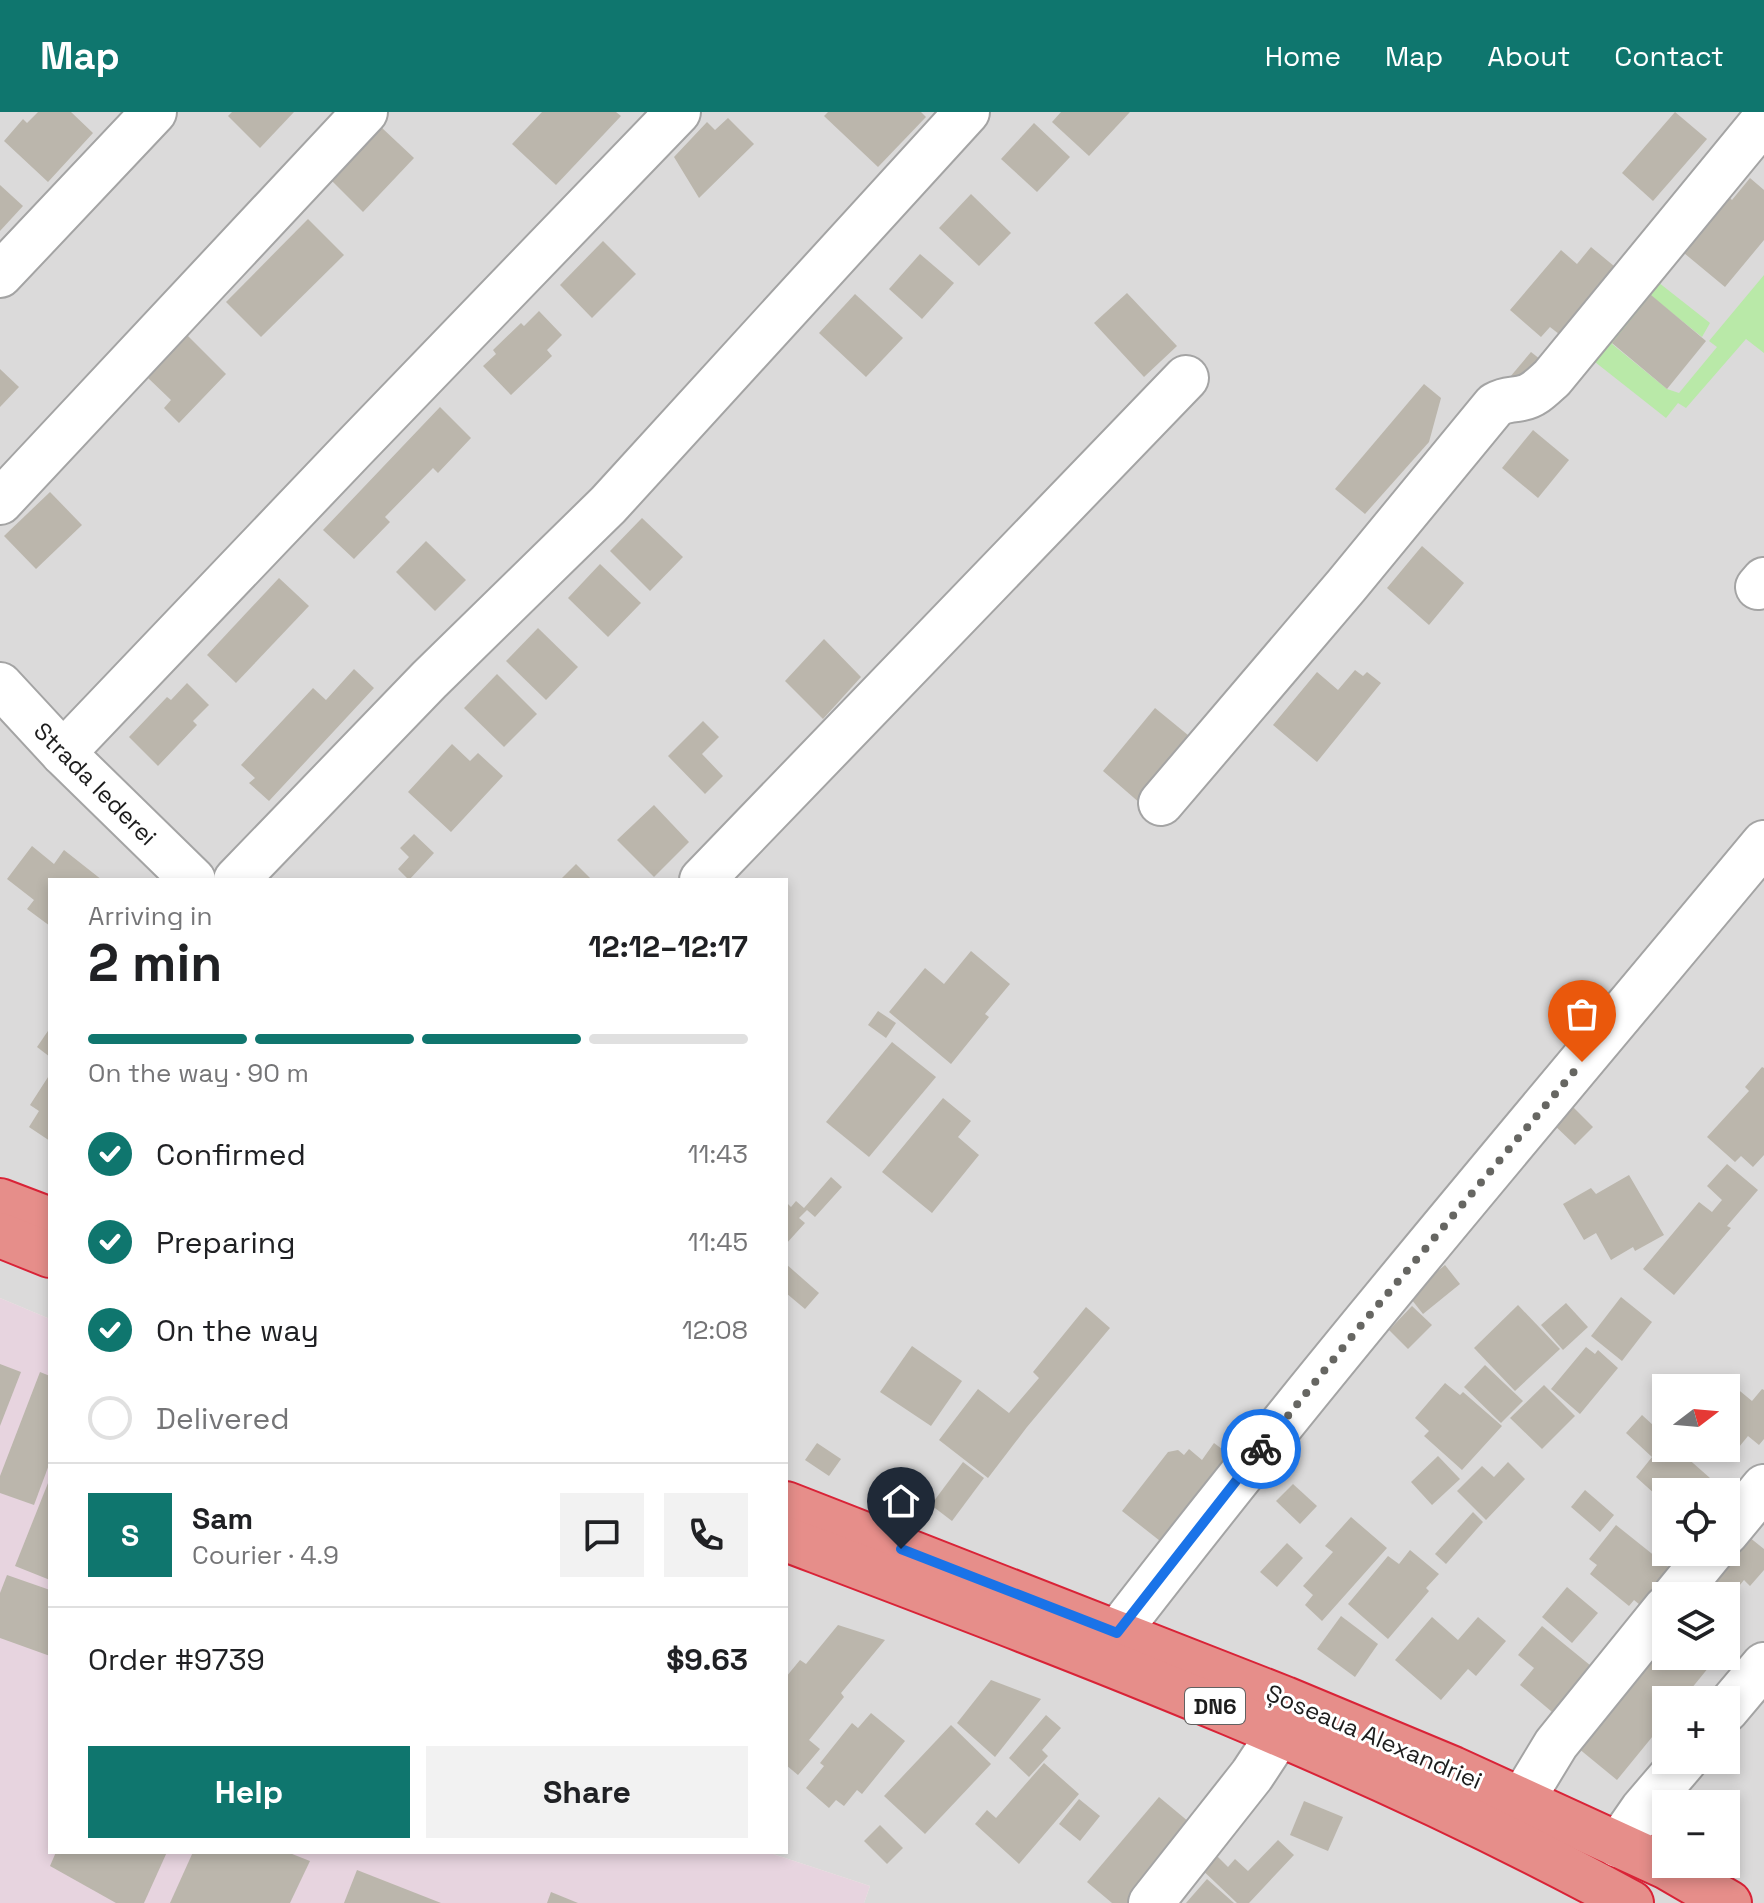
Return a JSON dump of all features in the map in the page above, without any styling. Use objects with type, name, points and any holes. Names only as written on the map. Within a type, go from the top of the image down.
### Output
[{"type":"highway","points":[[0,1201],[48,1219]]},
{"type":"highway","points":[[0,1235],[48,1254]]},
{"type":"highway","name":"Șoseaua Alexandriei","points":[[788,1505],[1285,1699],[1522,1800],[1667,1867],[1729,1903]]},
{"type":"highway","name":"Șoseaua Alexandriei","points":[[788,1540],[1106,1662],[1279,1734],[1425,1798],[1631,1903]]},
{"type":"street","points":[[0,275],[154,112]]},
{"type":"street","points":[[0,502],[365,112]]},
{"type":"street","points":[[63,753],[678,112]]},
{"type":"street","points":[[238,878],[429,680],[608,505],[967,112]]},
{"type":"street","points":[[1161,803],[1495,405],[1506,399],[1524,398],[1537,392],[1552,378],[1764,120]]},
{"type":"street","points":[[704,878],[1186,378]]},
{"type":"street","name":"Strada Iederei","points":[[0,685],[63,753],[191,878]]},
{"type":"street","points":[[1117,1633],[1358,1329],[1764,843]]},
{"type":"street","points":[[1740,1516],[1764,1487]]},
{"type":"street","points":[[1686,1582],[1700,1566]]},
{"type":"street","points":[[1522,1800],[1556,1744],[1652,1625]]},
{"type":"street","points":[[1740,1693],[1764,1665]]},
{"type":"street","points":[[1151,1903],[1252,1775],[1279,1734]]},
{"type":"street","points":[[1618,1845],[1673,1774]]},
{"type":"shaded area","points":[[0,112],[1764,112],[1764,1903],[864,1903],[870,1886],[773,1854],[788,1854],[788,878],[48,878],[48,1318],[0,1298]]},
{"type":"shaded area","points":[[0,1298],[48,1318],[48,1854],[773,1854],[870,1886],[864,1903],[0,1903]]},
{"type":"green space","points":[[1649,275],[1710,323],[1702,337],[1651,296],[1612,344],[1667,389],[1679,393],[1717,347],[1709,341],[1764,275],[1764,353],[1746,339],[1686,408],[1678,403],[1666,418],[1592,357]]},
{"type":"building","points":[[38,112],[71,112],[93,133],[48,182],[4,141],[23,119],[27,123]]},
{"type":"building","points":[[232,112],[294,112],[260,148],[228,116]]},
{"type":"building","points":[[542,112],[616,112],[621,116],[556,185],[512,144]]},
{"type":"building","points":[[828,112],[921,112],[926,117],[878,167],[824,116]]},
{"type":"building","points":[[1061,112],[1130,112],[1089,156],[1052,122]]},
{"type":"building","points":[[1675,112],[1707,139],[1653,201],[1622,173]]},
{"type":"building","points":[[728,118],[754,144],[699,198],[674,157],[707,122],[715,130]]},
{"type":"building","points":[[1034,123],[1070,157],[1037,192],[1001,159]]},
{"type":"building","points":[[381,127],[414,158],[363,212],[331,180]]},
{"type":"building","points":[[1750,178],[1764,190],[1764,240],[1725,287],[1684,253]]},
{"type":"building","points":[[0,185],[23,206],[0,231]]},
{"type":"building","points":[[971,194],[1011,233],[979,266],[939,228]]},
{"type":"building","points":[[308,219],[344,255],[261,337],[226,302]]},
{"type":"building","points":[[603,241],[636,274],[592,318],[560,285]]},
{"type":"building","points":[[1591,247],[1620,271],[1564,338],[1550,327],[1541,337],[1510,310],[1561,250],[1577,264]]},
{"type":"building","points":[[920,254],[954,283],[922,319],[889,289]]},
{"type":"building","points":[[1127,293],[1177,346],[1144,377],[1094,323]]},
{"type":"building","points":[[855,294],[903,338],[866,377],[819,333]]},
{"type":"building","points":[[1651,295],[1706,341],[1667,389],[1612,343]]},
{"type":"building","points":[[539,311],[562,335],[547,350],[552,356],[511,395],[483,366],[496,354],[493,350],[521,323],[524,326]]},
{"type":"building","points":[[187,335],[226,374],[179,423],[164,408],[171,400],[147,377]]},
{"type":"building","points":[[1531,352],[1545,363],[1524,389],[1510,377]]},
{"type":"building","points":[[0,369],[19,387],[0,407]]},
{"type":"building","points":[[1424,384],[1441,398],[1429,442],[1365,514],[1335,489]]},
{"type":"building","points":[[440,407],[471,438],[438,473],[433,468],[385,517],[390,522],[354,559],[323,530]]},
{"type":"building","points":[[1533,430],[1569,460],[1538,498],[1502,468]]},
{"type":"building","points":[[50,492],[82,525],[36,569],[4,536]]},
{"type":"building","points":[[642,518],[683,557],[650,591],[610,551]]},
{"type":"building","points":[[426,541],[466,580],[435,611],[396,572]]},
{"type":"building","points":[[1422,546],[1464,583],[1429,625],[1387,588]]},
{"type":"building","points":[[600,564],[641,603],[608,637],[568,598]]},
{"type":"building","points":[[279,578],[309,606],[236,683],[207,655]]},
{"type":"building","points":[[538,628],[578,667],[546,700],[506,661]]},
{"type":"building","points":[[824,639],[861,677],[823,719],[785,681]]},
{"type":"building","points":[[354,669],[374,688],[269,801],[249,783],[255,778],[241,765],[313,688],[326,700]]},
{"type":"building","points":[[1355,670],[1363,676],[1367,672],[1381,683],[1317,762],[1273,725],[1317,672],[1338,690]]},
{"type":"building","points":[[497,674],[537,714],[504,747],[464,708]]},
{"type":"building","points":[[187,683],[209,705],[193,721],[197,725],[158,766],[129,737],[167,697],[171,700]]},
{"type":"building","points":[[1155,708],[1194,740],[1141,804],[1103,771]]},
{"type":"building","points":[[703,721],[719,737],[702,754],[723,776],[705,794],[668,756]]},
{"type":"building","points":[[452,744],[470,761],[478,753],[503,776],[451,832],[408,792]]},
{"type":"building","points":[[654,805],[689,842],[654,877],[617,840]]},
{"type":"building","points":[[414,834],[434,853],[411,878],[407,878],[398,869],[409,857],[400,848]]},
{"type":"building","points":[[32,846],[54,864],[64,850],[99,878],[48,878],[48,925],[27,909],[34,900],[7,879]]},
{"type":"building","points":[[576,864],[590,878],[562,878]]},
{"type":"building","points":[[971,951],[1010,984],[985,1014],[989,1017],[951,1064],[889,1012],[925,968],[944,984]]},
{"type":"building","points":[[878,1011],[896,1023],[886,1038],[868,1025]]},
{"type":"building","points":[[48,1031],[48,1055],[37,1047]]},
{"type":"building","points":[[892,1042],[936,1077],[869,1157],[826,1122]]},
{"type":"building","points":[[1762,1067],[1764,1155],[1753,1167],[1741,1156],[1735,1162],[1707,1137],[1749,1091],[1745,1087]]},
{"type":"building","points":[[48,1077],[48,1140],[29,1127],[39,1111],[30,1105]]},
{"type":"building","points":[[943,1098],[971,1121],[958,1137],[979,1155],[932,1213],[882,1172]]},
{"type":"building","points":[[1569,1103],[1593,1127],[1575,1145],[1550,1121]]},
{"type":"building","points":[[1727,1164],[1758,1190],[1727,1226],[1731,1228],[1674,1295],[1643,1269],[1699,1202],[1712,1212],[1722,1200],[1707,1186]]},
{"type":"building","points":[[1629,1175],[1664,1235],[1611,1260],[1596,1233],[1584,1240],[1563,1204],[1591,1188],[1596,1194]]},
{"type":"building","points":[[831,1177],[842,1187],[815,1217],[807,1210],[799,1218],[805,1223],[788,1242],[788,1204],[791,1207],[796,1201],[804,1208]]},
{"type":"building","points":[[1445,1265],[1460,1284],[1423,1314],[1408,1295]]},
{"type":"building","points":[[788,1266],[819,1293],[805,1309],[788,1295]]},
{"type":"building","points":[[1621,1297],[1652,1322],[1622,1361],[1591,1336]]},
{"type":"building","points":[[1566,1303],[1588,1327],[1563,1350],[1541,1325]]},
{"type":"building","points":[[1518,1305],[1560,1349],[1515,1391],[1474,1348]]},
{"type":"building","points":[[1412,1306],[1432,1325],[1408,1349],[1389,1330]]},
{"type":"building","points":[[1086,1307],[1110,1328],[988,1478],[939,1440],[978,1389],[1009,1413],[1039,1378],[1033,1372]]},
{"type":"building","points":[[912,1346],[962,1381],[931,1426],[880,1392]]},
{"type":"building","points":[[1586,1347],[1595,1354],[1598,1350],[1618,1368],[1580,1414],[1551,1389]]},
{"type":"building","points":[[0,1364],[21,1372],[0,1426]]},
{"type":"building","points":[[1485,1365],[1523,1401],[1501,1423],[1464,1387]]},
{"type":"building","points":[[40,1372],[48,1375],[48,1467],[34,1505],[0,1493],[0,1476]]},
{"type":"building","points":[[1445,1383],[1460,1395],[1463,1392],[1502,1426],[1462,1470],[1424,1436],[1429,1431],[1415,1418]]},
{"type":"building","points":[[1544,1385],[1575,1416],[1542,1449],[1510,1418]]},
{"type":"building","points":[[1762,1389],[1764,1439],[1759,1445],[1748,1436],[1740,1446],[1740,1391],[1752,1401]]},
{"type":"building","points":[[1642,1415],[1652,1424],[1652,1457],[1626,1433]]},
{"type":"building","points":[[817,1443],[841,1459],[829,1476],[805,1460]]},
{"type":"building","points":[[1214,1443],[1238,1461],[1169,1548],[1122,1511],[1168,1452],[1178,1450],[1184,1455],[1189,1449],[1202,1460]]},
{"type":"building","points":[[1438,1456],[1460,1479],[1432,1505],[1411,1482]]},
{"type":"building","points":[[1652,1457],[1652,1462],[1692,1462],[1710,1478],[1652,1478],[1652,1491],[1636,1477]]},
{"type":"building","points":[[963,1462],[984,1478],[952,1521],[931,1505]]},
{"type":"building","points":[[1508,1462],[1525,1479],[1486,1520],[1457,1491],[1482,1466],[1494,1477]]},
{"type":"building","points":[[48,1483],[48,1579],[15,1566]]},
{"type":"building","points":[[1293,1484],[1317,1506],[1300,1524],[1276,1501]]},
{"type":"building","points":[[1585,1490],[1614,1515],[1600,1532],[1571,1507]]},
{"type":"building","points":[[1473,1512],[1483,1522],[1446,1564],[1435,1554]]},
{"type":"building","points":[[1351,1517],[1387,1548],[1322,1621],[1305,1605],[1313,1595],[1303,1586],[1333,1552],[1325,1546]]},
{"type":"building","points":[[1616,1525],[1652,1554],[1652,1566],[1667,1566],[1681,1577],[1677,1582],[1652,1582],[1651,1614],[1634,1600],[1629,1606],[1590,1574],[1597,1565],[1589,1559]]},
{"type":"building","points":[[1749,1537],[1764,1549],[1764,1570],[1750,1586],[1744,1580],[1740,1585],[1740,1582],[1712,1582],[1725,1566],[1740,1566],[1740,1548]]},
{"type":"building","points":[[1287,1543],[1303,1558],[1277,1587],[1260,1572]]},
{"type":"building","points":[[1410,1550],[1439,1574],[1426,1588],[1429,1591],[1388,1639],[1348,1604],[1388,1556],[1399,1564]]},
{"type":"building","points":[[7,1575],[48,1589],[48,1655],[0,1638],[0,1593]]},
{"type":"building","points":[[1567,1587],[1598,1613],[1572,1643],[1542,1617]]},
{"type":"building","points":[[1341,1616],[1378,1644],[1355,1677],[1317,1649]]},
{"type":"building","points":[[1432,1617],[1458,1640],[1478,1617],[1506,1641],[1476,1676],[1468,1669],[1441,1700],[1395,1660]]},
{"type":"building","points":[[838,1625],[885,1640],[841,1693],[844,1697],[809,1740],[820,1749],[798,1775],[788,1767],[788,1675],[800,1660],[806,1664]]},
{"type":"building","points":[[1542,1626],[1596,1670],[1558,1717],[1520,1685],[1534,1668],[1518,1655]]},
{"type":"building","points":[[1652,1656],[1652,1670],[1707,1670],[1693,1686],[1652,1686],[1652,1737],[1617,1780],[1578,1748]]},
{"type":"building","points":[[991,1680],[1041,1699],[995,1757],[957,1723]]},
{"type":"building","points":[[871,1713],[905,1741],[862,1794],[857,1790],[844,1806],[836,1800],[829,1808],[806,1788],[824,1766],[820,1763],[852,1723],[858,1728]]},
{"type":"building","points":[[1046,1715],[1061,1728],[1042,1750],[1048,1756],[1029,1777],[1009,1758]]},
{"type":"building","points":[[951,1725],[991,1764],[925,1834],[884,1796]]},
{"type":"building","points":[[1044,1763],[1079,1794],[1019,1864],[975,1824],[987,1810],[996,1818]]},
{"type":"building","points":[[1159,1797],[1195,1827],[1131,1903],[1112,1903],[1087,1882]]},
{"type":"building","points":[[1079,1799],[1100,1816],[1080,1841],[1059,1824]]},
{"type":"building","points":[[1304,1801],[1343,1817],[1328,1851],[1290,1835]]},
{"type":"building","points":[[880,1825],[903,1848],[887,1864],[864,1841]]},
{"type":"building","points":[[1278,1840],[1294,1855],[1249,1903],[1237,1903],[1196,1864],[1210,1849],[1228,1867],[1235,1859],[1248,1871]]},
{"type":"building","points":[[55,1854],[166,1854],[144,1903],[116,1903],[50,1866]]},
{"type":"building","points":[[192,1854],[292,1854],[310,1861],[290,1903],[170,1903]]},
{"type":"building","points":[[357,1870],[441,1903],[344,1903]]},
{"type":"building","points":[[1207,1879],[1234,1903],[1186,1903]]},
{"type":"building","points":[[551,1892],[578,1903],[547,1903]]},
{"type":"way so far","points":[[1261,1449],[1582,1062]]},
{"type":"route","points":[[901,1549],[1117,1633],[1261,1449]]}]
